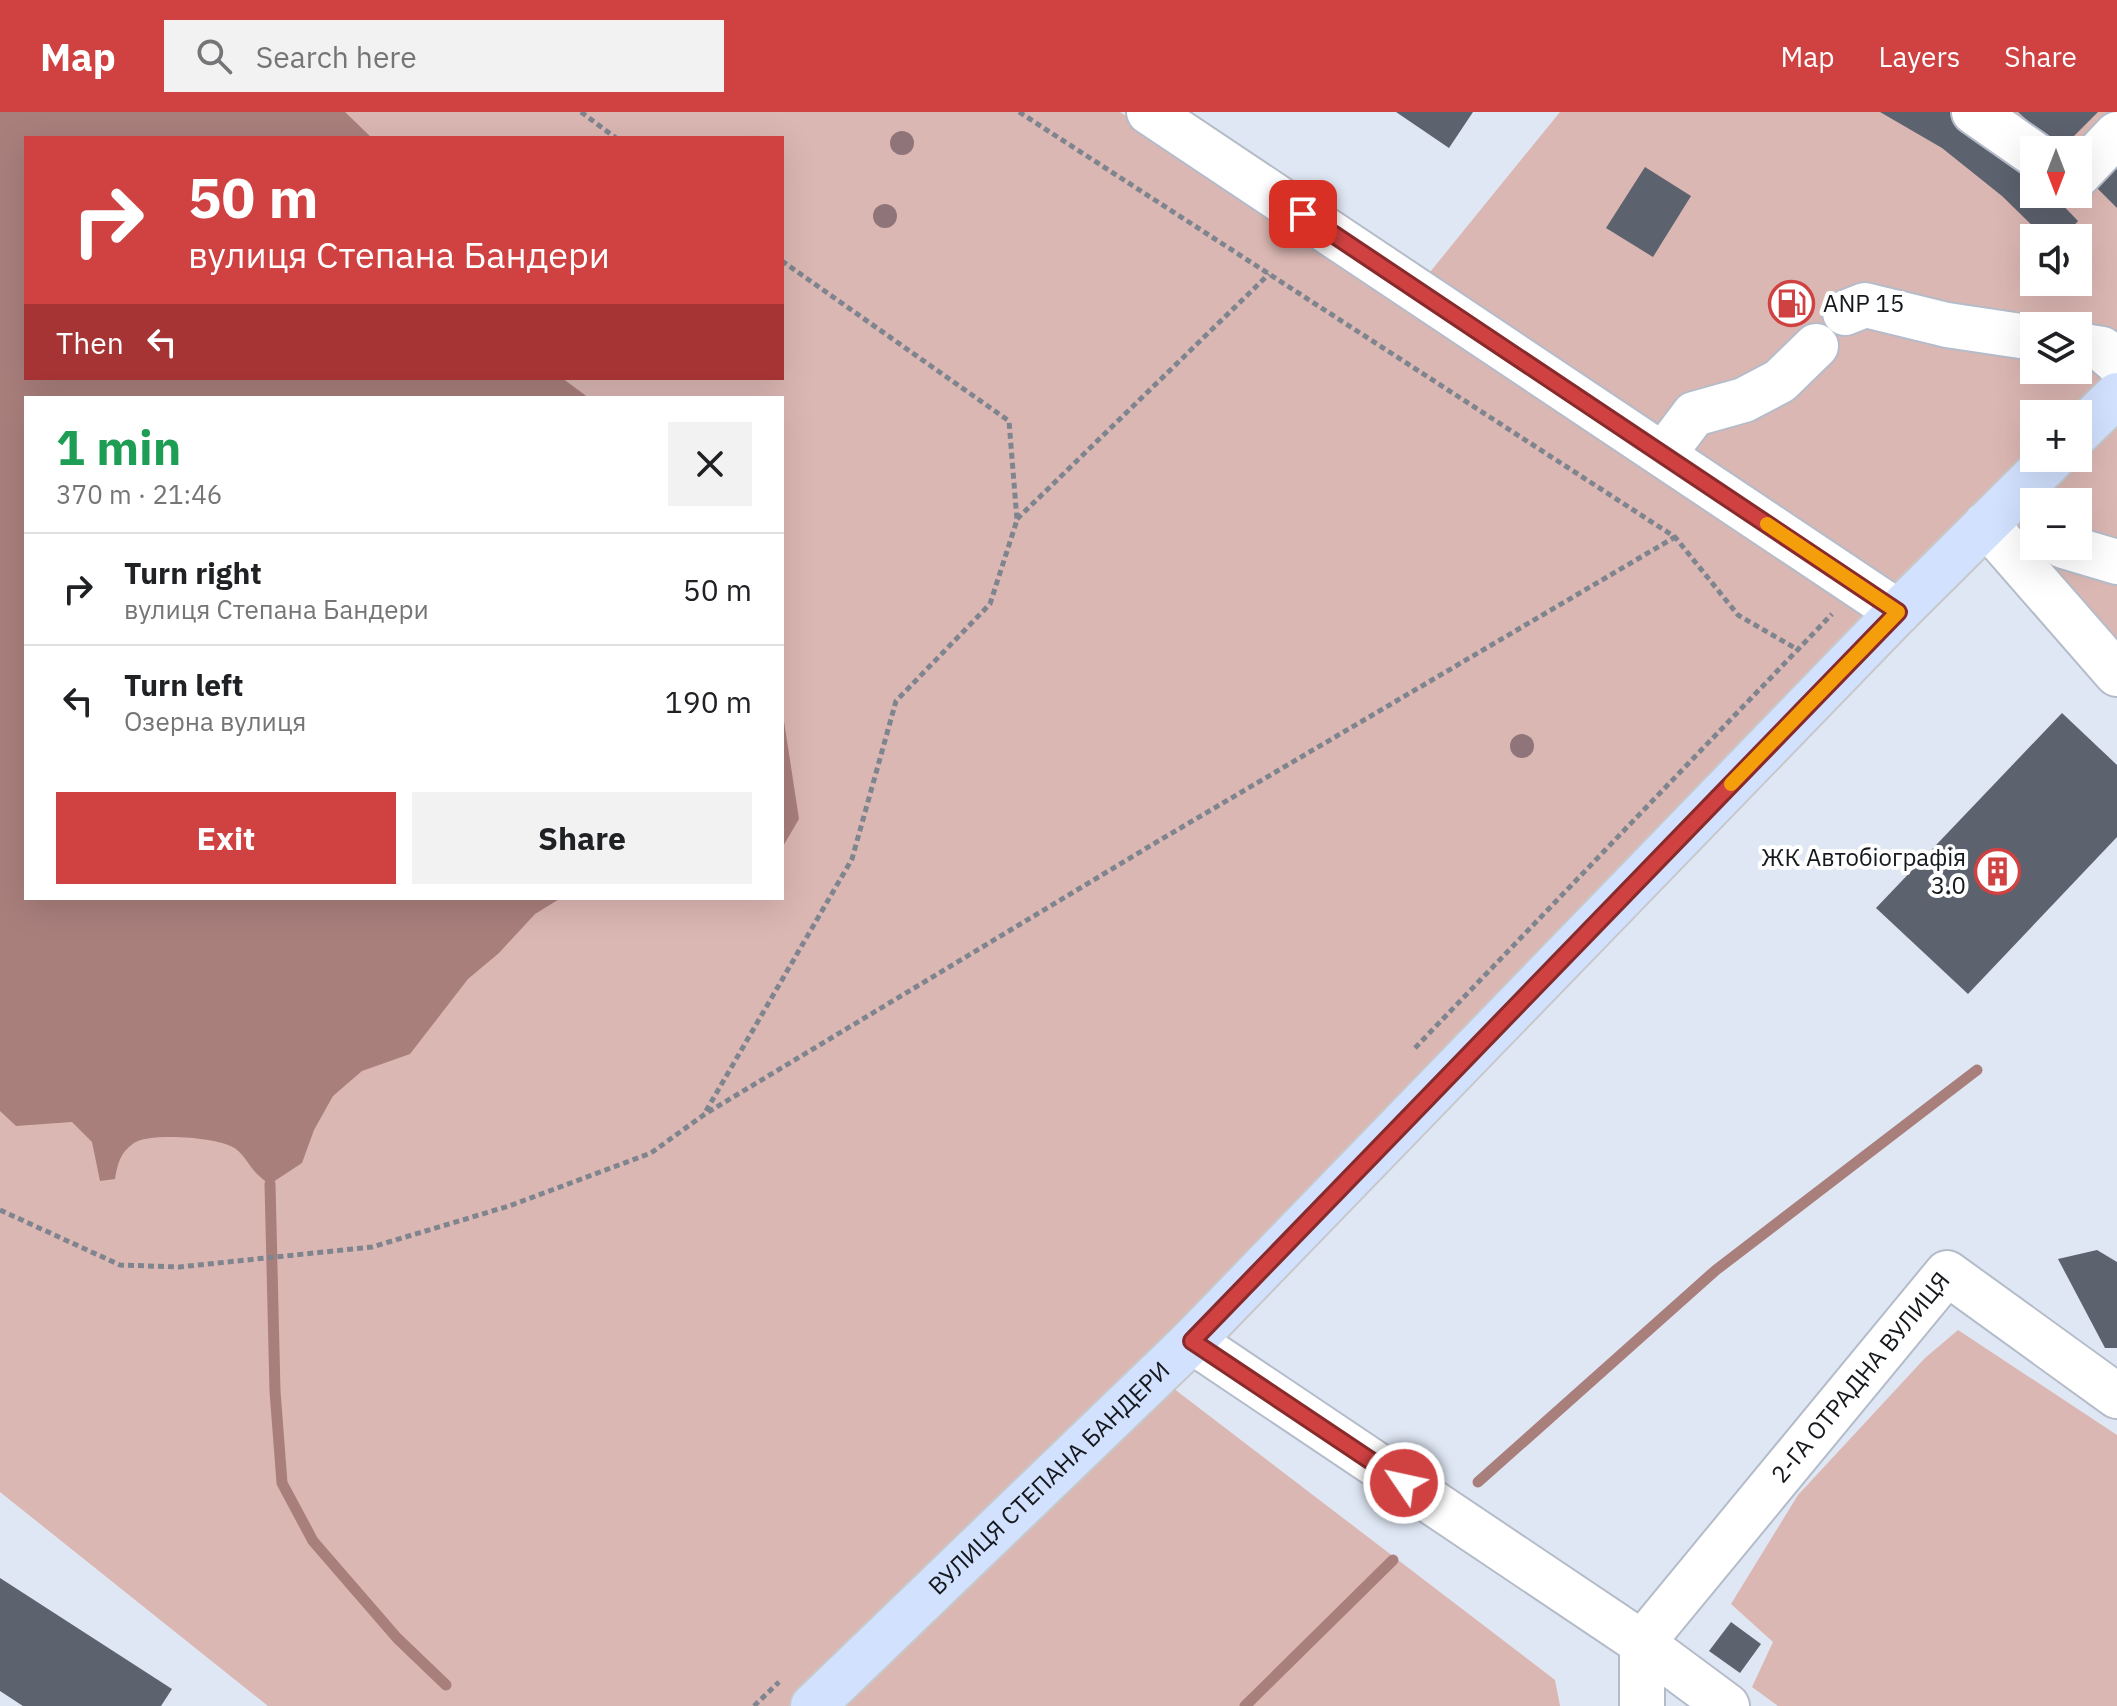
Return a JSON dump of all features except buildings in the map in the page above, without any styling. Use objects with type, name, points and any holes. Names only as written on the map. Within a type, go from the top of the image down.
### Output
[{"type":"main road","points":[[2092,419],[2117,395]]},
{"type":"main road","name":"ВУЛИЦЯ СТЕПАНА БАНДЕРИ","points":[[800,1689],[1192,1341],[1898,612],[2039,472]]},
{"type":"street","points":[[1149,112],[1898,612]]},
{"type":"street","points":[[1974,112],[2020,144]]},
{"type":"street","points":[[2092,160],[2117,134]]},
{"type":"street","points":[[1845,313],[1865,305],[1947,325],[2020,336]]},
{"type":"street","points":[[1663,455],[1694,414],[1744,400],[1780,381],[1816,346]]},
{"type":"street","points":[[2092,347],[2102,349],[2117,362]]},
{"type":"street","points":[[1986,524],[2020,534]]},
{"type":"street","points":[[1986,524],[2117,674]]},
{"type":"street","points":[[2092,555],[2117,562]]},
{"type":"street","name":"2-ГА ОТРАДНА ВУЛИЦЯ","points":[[1642,1643],[1947,1273],[2117,1396]]},
{"type":"street","points":[[1192,1341],[1642,1643],[1727,1706]]},
{"type":"street","points":[[1642,1643],[1642,1706]]},
{"type":"path","points":[[581,112],[613,136]]},
{"type":"path","points":[[1019,112],[1675,537],[1738,615],[1795,648],[1413,1050]]},
{"type":"path","points":[[705,1114],[852,859],[896,701],[990,604],[1017,520],[1009,421],[784,262]]},
{"type":"path","points":[[1017,520],[1269,274]]},
{"type":"path","points":[[0,1210],[120,1265],[179,1267],[244,1262],[372,1247],[509,1206],[651,1153],[705,1114],[1160,840],[1675,537]]},
{"type":"path","points":[[754,1706],[800,1689]]},
{"type":"shaded area","points":[[0,112],[1120,112],[1872,614],[1180,1329],[789,1706],[268,1706],[0,1492]]},
{"type":"shaded area","points":[[0,112],[345,112],[370,136],[24,136],[24,380],[565,380],[586,396],[24,396],[24,900],[558,900],[535,914],[499,953],[468,979],[410,1054],[362,1071],[333,1096],[314,1130],[302,1163],[270,1184],[236,1149],[228,1145],[169,1137],[134,1143],[120,1159],[115,1179],[100,1181],[92,1142],[72,1122],[16,1126],[0,1111]]},
{"type":"shaded area","points":[[1560,112],[2117,112],[2117,371],[2088,400],[2020,400],[2020,467],[1896,591],[1426,277]]},
{"type":"shaded area","points":[[2117,417],[2117,653],[2036,560],[2092,560],[2092,488],[2045,488],[2061,472],[2092,472],[2092,442]]},
{"type":"shaded area","points":[[2020,513],[2020,541],[2007,526]]},
{"type":"shaded area","points":[[784,721],[799,819],[784,845]]},
{"type":"shaded area","points":[[1958,1330],[2117,1435],[2117,1706],[1778,1706],[1752,1687],[1773,1642],[1731,1604],[1798,1495],[1925,1358]]},
{"type":"shaded area","points":[[1169,1385],[1555,1680],[1560,1706],[837,1706]]},
{"type":"waterway","points":[[1478,1482],[1716,1270],[1977,1070]]},
{"type":"waterway","points":[[270,1184],[275,1391],[282,1483],[313,1541],[397,1638],[446,1685]]},
{"type":"waterway","points":[[1245,1706],[1393,1560]]},
{"type":"slow traffic","points":[[1731,784],[1898,612],[1767,524]]},
{"type":"place","name":"ANP 15","points":[[1792,304]]},
{"type":"place","name":"ЖК Автобіографія 3.0","points":[[1997,872]]},
{"type":"route","points":[[1303,214],[1898,612],[1192,1341],[1404,1483]]}]
